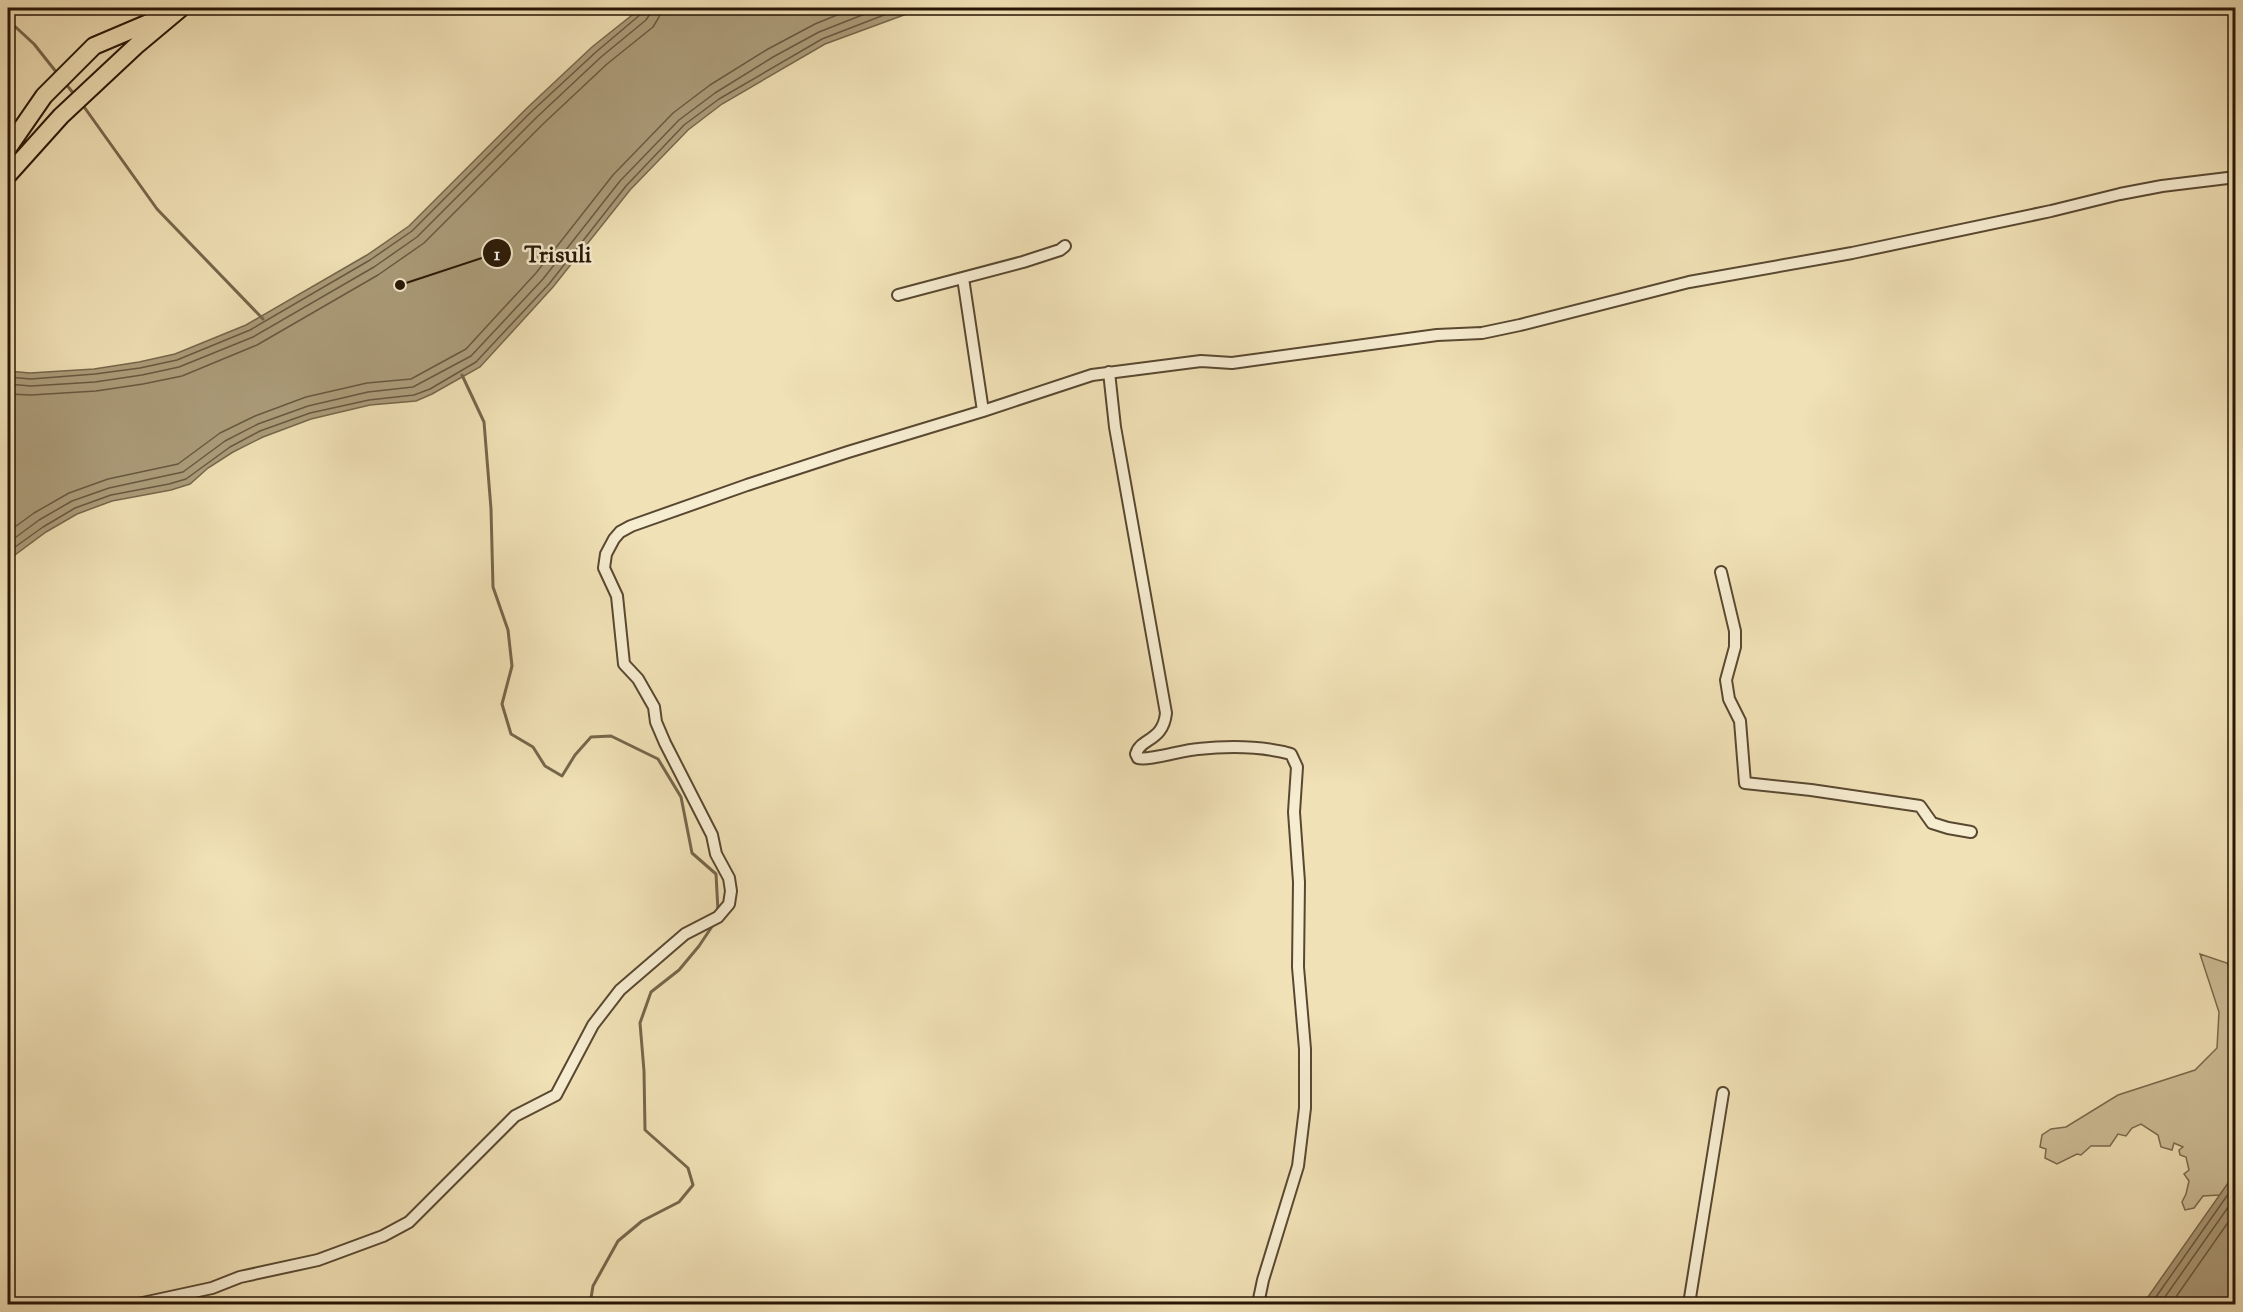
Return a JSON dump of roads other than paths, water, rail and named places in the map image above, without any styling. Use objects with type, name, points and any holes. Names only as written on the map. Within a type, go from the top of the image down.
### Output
[{"type":"highway","points":[[8,148],[44,96],[94,46],[179,9]]},
{"type":"highway","points":[[8,175],[61,116],[109,70],[179,9]]},
{"type":"street","points":[[138,1305],[212,1288],[240,1277],[318,1260],[383,1236],[409,1222],[515,1116],[556,1095],[592,1025],[620,990],[685,934],[718,917],[729,904],[731,891],[729,878],[716,854],[712,835],[665,743],[656,722],[654,707],[638,679],[624,664],[617,596],[604,568],[606,554],[620,532],[630,526],[747,485],[1092,375],[1201,362],[1232,363],[1437,335],[1482,333],[1520,326],[1689,282],[1851,253],[2051,211],[2120,194],[2235,177]]},
{"type":"street","points":[[898,295],[1023,262],[1065,246]]},
{"type":"street","points":[[963,278],[983,411]]},
{"type":"street","points":[[1109,372],[1115,427],[1166,713],[1165,721],[1158,734],[1139,747],[1136,754],[1138,758],[1146,759],[1168,753],[1199,749],[1260,749],[1291,754],[1297,767],[1294,812],[1299,882],[1298,967],[1305,1049],[1305,1108],[1298,1166],[1263,1280],[1258,1305]]},
{"type":"street","points":[[1721,572],[1735,631],[1735,647],[1726,680],[1729,699],[1740,721],[1745,783],[1920,806],[1932,823],[1971,832]]},
{"type":"street","points":[[1689,1305],[1723,1093]]},
{"type":"water","points":[[641,8],[923,8],[825,44],[722,104],[688,130],[630,190],[553,287],[480,367],[416,401],[370,405],[311,419],[263,437],[208,468],[190,484],[171,490],[112,501],[77,514],[46,532],[8,560],[8,371],[30,373],[94,369],[139,362],[175,354],[246,325],[367,255],[409,226],[527,108],[592,47]]},
{"type":"water","points":[[2235,1173],[2235,1304],[2143,1304]]},
{"type":"waterway","points":[[8,20],[34,44],[57,73]]},
{"type":"waterway","points":[[65,83],[74,94]]},
{"type":"waterway","points":[[82,104],[157,209],[263,319]]},
{"type":"waterway","points":[[462,375],[484,422],[491,509],[493,587],[508,630],[512,666],[502,704],[511,734],[533,747],[545,766],[562,776],[575,755],[591,737],[611,736],[658,759],[681,797],[692,853],[716,874],[718,911]]},
{"type":"waterway","points":[[590,1304],[593,1286],[618,1241],[642,1221],[679,1202],[693,1185],[688,1168],[645,1130],[640,1023],[651,992],[679,970],[715,922]]},
{"type":"place","name":"Trisuli","points":[[400,285]]}]
